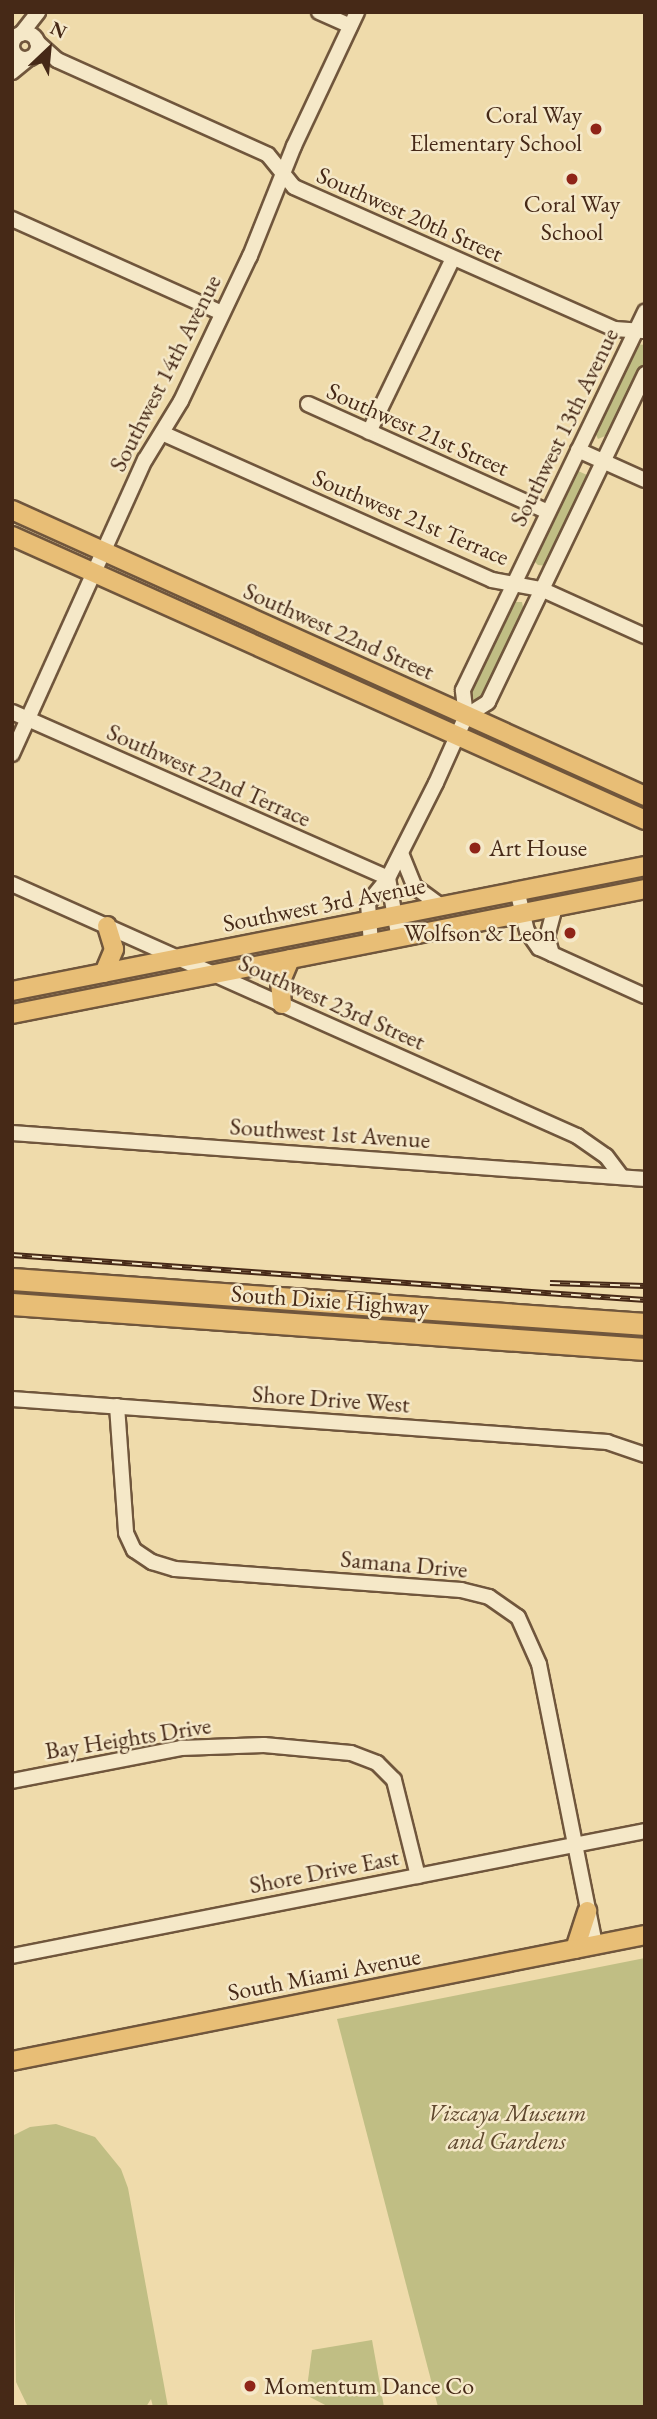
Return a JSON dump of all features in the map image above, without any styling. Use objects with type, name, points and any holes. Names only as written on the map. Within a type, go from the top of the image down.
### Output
[{"type":"highway","name":"South Dixie Highway","points":[[12,1279],[645,1324]]},
{"type":"highway","name":"South Dixie Highway","points":[[12,1304],[645,1349]]},
{"type":"main road","name":"Southwest 22nd Street","points":[[12,510],[645,796]]},
{"type":"main road","name":"Southwest 22nd Street","points":[[12,536],[644,821]]},
{"type":"main road","points":[[640,867],[645,852]]},
{"type":"main road","name":"Southwest 3rd Avenue","points":[[12,991],[640,867]]},
{"type":"main road","name":"Southwest 3rd Avenue","points":[[12,1014],[645,889]]},
{"type":"main road","points":[[104,973],[114,949],[107,926]]},
{"type":"main road","points":[[282,1004],[280,983],[290,959]]},
{"type":"main road","points":[[575,1949],[587,1910]]},
{"type":"main road","name":"South Miami Avenue","points":[[12,2061],[645,1935]]},
{"type":"street","points":[[319,12],[350,26]]},
{"type":"street","name":"Southwest 14th Avenue","points":[[12,754],[92,572],[104,552],[145,460],[162,433],[222,313],[357,12]]},
{"type":"street","points":[[12,56],[37,15]]},
{"type":"street","name":"Southwest 20th Street","points":[[20,41],[30,58],[57,60]]},
{"type":"street","name":"Southwest 20th Street","points":[[20,41],[268,155],[294,187],[615,329],[640,331]]},
{"type":"street","points":[[12,72],[30,58]]},
{"type":"street","points":[[12,219],[222,313]]},
{"type":"street","points":[[369,432],[453,258]]},
{"type":"street","name":"Southwest 13th Avenue","points":[[366,920],[368,903],[388,878],[458,737],[466,716],[463,690],[578,450],[640,331],[645,312]]},
{"type":"street","name":"Southwest 13th Avenue","points":[[466,716],[488,702],[645,374]]},
{"type":"street","name":"Southwest 21st Street","points":[[307,404],[548,512]]},
{"type":"street","name":"Southwest 21st Terrace","points":[[162,433],[492,580],[541,589],[645,636]]},
{"type":"street","points":[[578,450],[645,480]]},
{"type":"street","name":"Southwest 22nd Terrace","points":[[12,712],[388,878]]},
{"type":"street","points":[[401,853],[415,887],[441,906]]},
{"type":"street","points":[[388,878],[399,939]]},
{"type":"street","name":"Southwest 23rd Street","points":[[12,884],[577,1136],[606,1156],[622,1177]]},
{"type":"street","points":[[517,890],[532,940],[552,954],[645,996]]},
{"type":"street","points":[[552,954],[547,937],[555,908]]},
{"type":"street","points":[[366,920],[371,944]]},
{"type":"street","name":"Southwest 1st Avenue","points":[[12,1133],[645,1179]]},
{"type":"street","name":"Shore Drive West","points":[[12,1399],[607,1442],[644,1455]]},
{"type":"street","name":"Samana Drive","points":[[117,1406],[126,1533],[134,1550],[152,1562],[176,1569],[461,1590],[489,1597],[517,1617],[539,1664],[596,1945]]},
{"type":"street","name":"Bay Heights Drive","points":[[13,1777],[181,1748],[264,1745],[351,1753],[377,1763],[394,1780],[418,1876]]},
{"type":"street","name":"Shore Drive East","points":[[12,1956],[645,1831]]},
{"type":"green space","points":[[636,344],[645,345],[645,363],[610,434],[598,439],[593,428]]},
{"type":"green space","points":[[576,470],[587,475],[588,481],[549,566],[538,565],[531,558]]},
{"type":"green space","points":[[516,602],[522,602],[524,613],[480,701],[470,705],[467,695]]},
{"type":"green space","points":[[12,1288],[645,1332],[645,1338],[12,1294]]},
{"type":"green space","name":"Vizcaya Museum and Gardens","points":[[645,1958],[645,2407],[438,2407],[337,2019]]},
{"type":"green space","points":[[56,2124],[95,2137],[121,2169],[128,2188],[168,2407],[153,2407],[151,2399],[146,2407],[28,2407],[16,2382],[12,2136],[30,2127]]},
{"type":"green space","points":[[372,2340],[384,2407],[329,2407],[306,2395],[312,2350]]},
{"type":"railway","points":[[12,1255],[645,1300]]},
{"type":"railway","points":[[550,1283],[645,1286]]},
{"type":"place","name":"Coral Way Elementary School","points":[[596,129]]},
{"type":"place","name":"Coral Way School","points":[[572,179]]},
{"type":"place","name":"Art House","points":[[475,848]]},
{"type":"place","name":"Wolfson & Leon","points":[[570,933]]},
{"type":"place","name":"Momentum Dance Co","points":[[250,2386]]}]
